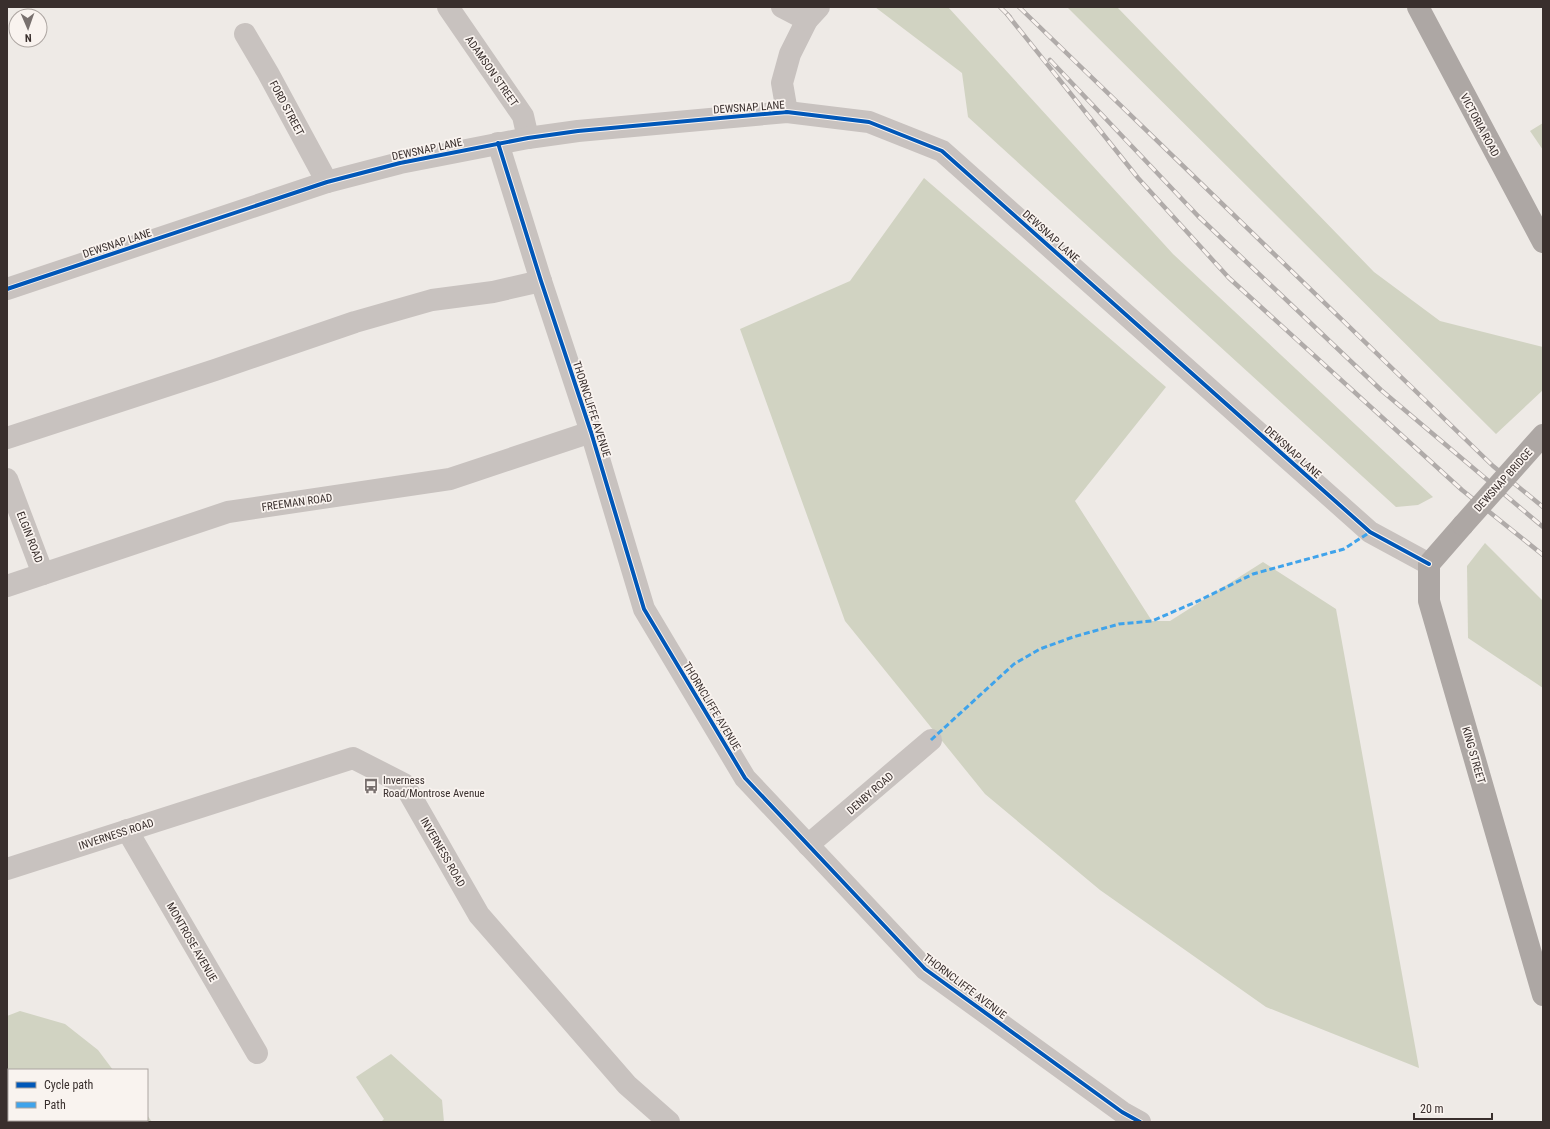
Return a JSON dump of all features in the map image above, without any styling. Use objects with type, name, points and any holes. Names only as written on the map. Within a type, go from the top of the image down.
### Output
[{"type":"main road","name":"VICTORIA ROAD","points":[[1418,7],[1543,242]]},
{"type":"main road","name":"DEWSNAP BRIDGE","points":[[1429,564],[1543,434]]},
{"type":"main road","name":"KING STREET","points":[[1429,564],[1429,601],[1543,995]]},
{"type":"street","name":"ADAMSON STREET","points":[[448,7],[523,116],[528,138]]},
{"type":"street","points":[[782,7],[813,14],[790,54],[782,83],[787,112]]},
{"type":"street","name":"FORD STREET","points":[[245,34],[268,73],[327,182]]},
{"type":"street","name":"DEWSNAP LANE","points":[[7,289],[327,182],[400,163],[498,143],[578,131],[787,112],[869,122],[942,151],[1370,532],[1429,564]]},
{"type":"street","name":"THORNCLIFFE AVENUE","points":[[498,143],[541,281],[591,432],[644,609],[745,778],[924,969],[1122,1112],[1140,1122]]},
{"type":"street","points":[[7,438],[215,370],[355,322],[432,300],[493,292],[541,281]]},
{"type":"street","name":"FREEMAN ROAD","points":[[7,586],[228,512],[450,479],[591,432]]},
{"type":"street","name":"ELGIN ROAD","points":[[7,479],[44,574]]},
{"type":"street","name":"DENBY ROAD","points":[[808,845],[931,740]]},
{"type":"street","name":"INVERNESS ROAD","points":[[7,869],[353,758],[404,784],[479,915],[627,1085],[669,1122]]},
{"type":"street","name":"MONTROSE AVENUE","points":[[127,830],[257,1053]]},
{"type":"green space","points":[[875,7],[948,7],[1173,254],[1433,497],[1418,505],[1396,507],[968,117],[962,73]]},
{"type":"green space","points":[[1067,7],[1117,7],[1374,272],[1440,321],[1543,347],[1543,390],[1496,434]]},
{"type":"green space","points":[[1543,123],[1543,150],[1530,131]]},
{"type":"green space","points":[[924,178],[1166,387],[1075,501],[1152,621],[1170,621],[1263,562],[1336,609],[1419,1068],[1266,1007],[1100,890],[985,794],[845,621],[740,329],[850,281]]},
{"type":"green space","points":[[1485,543],[1543,601],[1543,688],[1468,638],[1467,566]]},
{"type":"green space","points":[[20,1011],[65,1024],[98,1050],[112,1069],[8,1069],[8,1121],[148,1121],[148,1116],[152,1122],[7,1122],[7,1016]]},
{"type":"green space","points":[[391,1054],[442,1100],[444,1122],[381,1122],[384,1119],[356,1077]]},
{"type":"railway","points":[[1000,7],[1010,17]]},
{"type":"railway","points":[[1019,7],[1493,466],[1543,507]]},
{"type":"railway","points":[[1007,14],[1138,178],[1229,278],[1462,490],[1543,555]]},
{"type":"railway","points":[[1050,60],[1198,216],[1381,390],[1543,527]]},
{"type":"marked path","points":[[931,740],[1014,664],[1040,649],[1073,637],[1119,624],[1152,621],[1198,601],[1253,574],[1344,549],[1370,532]]},
{"type":"cycle path","points":[[7,289],[327,182],[400,163],[528,138],[578,131],[787,112],[869,122],[942,151],[1370,532],[1429,564]]},
{"type":"cycle path","points":[[498,143],[541,281],[591,432],[644,609],[745,778],[925,969],[1122,1112],[1140,1122]]},
{"type":"place","name":"Inverness Road/Montrose Avenue","points":[[371,786]]}]
